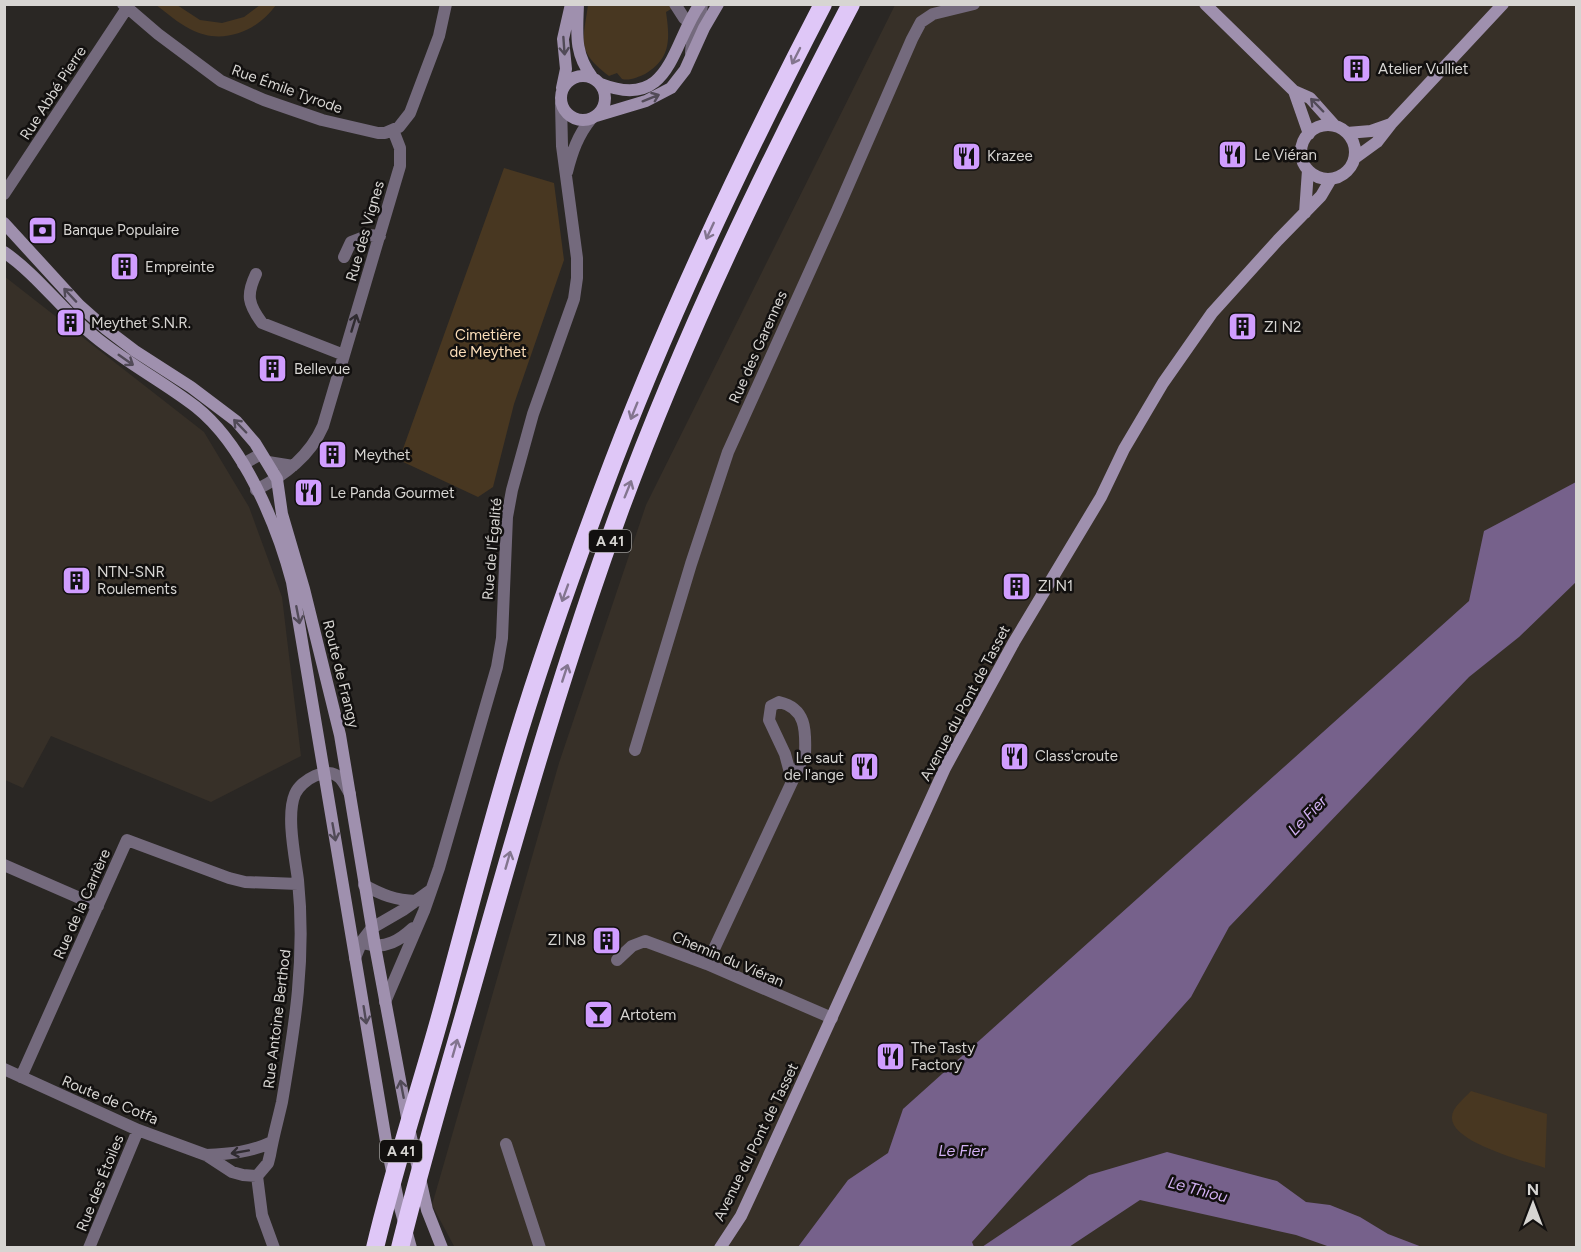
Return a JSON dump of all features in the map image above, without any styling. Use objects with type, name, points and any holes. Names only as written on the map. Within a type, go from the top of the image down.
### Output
[{"type":"highway","name":"A 41","points":[[375,1248],[509,766],[557,616],[604,486],[686,285],[766,114],[823,4]]},
{"type":"highway","name":"A 41","points":[[400,1248],[528,788],[576,637],[622,506],[694,328],[747,210],[789,122],[851,4]]},
{"type":"street","points":[[393,130],[406,121],[416,101],[439,36],[446,4]]},
{"type":"street","points":[[571,4],[563,39],[566,69],[561,103],[570,116],[580,120],[646,101],[671,88],[685,70],[691,53],[718,4]]},
{"type":"street","points":[[578,4],[578,48],[584,66],[605,93],[605,104],[593,118]]},
{"type":"street","points":[[675,4],[689,22]]},
{"type":"street","points":[[562,88],[577,76],[614,89],[642,88],[652,83],[667,71],[672,63],[689,22],[701,4]]},
{"type":"street","points":[[691,53],[691,40],[702,12],[701,4]]},
{"type":"street","name":"Rue des Garennes","points":[[635,750],[691,564],[728,452],[912,39],[921,22],[933,14],[974,4]]},
{"type":"street","points":[[1204,4],[1294,91],[1310,98],[1341,129],[1354,144],[1355,158]]},
{"type":"street","points":[[1391,124],[1371,131],[1322,126],[1309,134],[1302,146],[1303,160],[1308,170],[1319,177],[1338,178],[1348,170],[1355,158],[1377,142],[1503,4]]},
{"type":"street","name":"Rue Émile Tyrode","points":[[125,6],[221,81],[246,93],[322,120],[365,131],[378,133],[393,130]]},
{"type":"street","name":"Rue Abbé Pierre","points":[[4,194],[125,6]]},
{"type":"street","points":[[1294,91],[1309,134]]},
{"type":"street","name":"Rue de l'Égalité","points":[[385,1002],[416,925],[424,911],[444,854],[497,667],[502,638],[507,517],[512,490],[533,414],[576,290],[577,258],[562,146],[561,103]]},
{"type":"street","name":"Rue de l'Égalité","points":[[566,176],[573,149],[581,131],[593,118]]},
{"type":"street","name":"Rue des Vignes","points":[[256,490],[277,479],[293,466],[317,439],[323,426],[400,166],[400,148],[393,130]]},
{"type":"street","points":[[1304,214],[1308,170]]},
{"type":"street","name":"Avenue du Pont de Tasset","points":[[720,1248],[741,1216],[945,768],[1049,580],[1068,555],[1111,478],[1124,448],[1163,383],[1212,313],[1321,196],[1331,179]]},
{"type":"street","name":"Route de Frangy","points":[[4,223],[80,305],[128,345],[191,387],[236,421],[265,458],[277,479],[282,514],[298,566],[334,710],[409,1128],[427,1210],[442,1248]]},
{"type":"street","points":[[344,257],[347,247],[358,237],[380,236]]},
{"type":"street","name":"Route de Frangy","points":[[4,252],[25,268],[88,331],[121,357],[185,399],[222,431],[243,464],[277,533],[292,582],[387,1147],[411,1248]]},
{"type":"street","points":[[256,274],[250,287],[249,297],[262,323],[344,355]]},
{"type":"street","points":[[243,464],[265,458],[293,466]]},
{"type":"street","points":[[707,964],[805,754],[804,723],[797,710],[788,704],[779,702],[771,706],[769,720],[785,754],[792,780]]},
{"type":"street","points":[[324,774],[333,774],[340,778],[350,795]]},
{"type":"street","name":"Rue Antoine Berthod","points":[[272,1142],[284,1088],[301,977],[302,936],[292,802],[302,783],[311,777],[324,774]]},
{"type":"street","name":"Rue de la Carrière","points":[[21,1077],[127,840],[229,878],[251,882],[298,884]]},
{"type":"street","points":[[4,865],[98,906]]},
{"type":"street","points":[[364,885],[380,895],[397,900],[416,900]]},
{"type":"street","points":[[355,958],[362,940],[372,928],[431,890]]},
{"type":"street","name":"Rue de l'Égalité","points":[[375,946],[401,939],[416,925]]},
{"type":"street","points":[[350,930],[362,940],[375,946]]},
{"type":"street","name":"Chemin du Viéran","points":[[617,960],[632,946],[645,940],[832,1018]]},
{"type":"street","name":"Route de Cotfa","points":[[4,1070],[138,1130],[206,1155],[232,1172],[257,1176]]},
{"type":"street","name":"Rue des Étoiles","points":[[89,1248],[138,1130]]},
{"type":"street","points":[[272,1142],[268,1164],[257,1176],[262,1215],[274,1248]]},
{"type":"street","name":"Route de Cotfa","points":[[206,1155],[238,1153],[272,1142]]},
{"type":"street","points":[[506,1144],[540,1248]]},
{"type":"shaded area","points":[[895,5],[1576,5],[1576,1247],[455,1248],[432,1205],[559,763],[646,505]]},
{"type":"shaded area","points":[[4,276],[204,432],[249,507],[282,597],[301,756],[211,802],[51,736],[23,788],[5,780]]},
{"type":"green space","points":[[156,5],[177,5],[200,20],[222,23],[244,17],[260,5],[276,5],[259,23],[249,29],[238,34],[214,36],[190,29]]},
{"type":"green space","points":[[588,5],[670,5],[671,9],[666,12],[667,48],[660,62],[645,74],[634,78],[622,79],[617,73],[609,76],[591,60],[584,45]]},
{"type":"green space","name":"Cimetière de Meythet","points":[[504,168],[554,183],[564,260],[514,404],[493,487],[478,497],[399,460]]},
{"type":"green space","points":[[1471,1091],[1547,1114],[1545,1168],[1490,1149],[1463,1135],[1455,1126],[1452,1117],[1459,1103]]},
{"type":"water","name":"Le Fier","points":[[1576,482],[1576,582],[1519,637],[1469,677],[1229,927],[1191,997],[972,1242],[974,1247],[798,1247],[848,1180],[888,1153],[903,1109],[1469,601],[1484,531]]},
{"type":"water","name":"Le Thiou","points":[[1167,1152],[1277,1181],[1306,1202],[1330,1205],[1360,1217],[1388,1234],[1422,1247],[1330,1247],[1296,1235],[1140,1200],[1069,1247],[982,1247],[1089,1175]]},
{"type":"place","name":"Atelier Vulliet","points":[[1357,69]]},
{"type":"place","name":"Le Viéran","points":[[1233,155]]},
{"type":"place","name":"Krazee","points":[[966,156]]},
{"type":"place","name":"Banque Populaire","points":[[42,230]]},
{"type":"place","name":"Empreinte","points":[[124,267]]},
{"type":"place","name":"Meythet S.N.R.","points":[[70,323]]},
{"type":"place","name":"ZI N2","points":[[1243,327]]},
{"type":"place","name":"Bellevue","points":[[273,369]]},
{"type":"place","name":"Meythet","points":[[333,455]]},
{"type":"place","name":"Le Panda Gourmet","points":[[309,493]]},
{"type":"place","name":"NTN-SNR Roulements","points":[[76,581]]},
{"type":"place","name":"ZI N1","points":[[1017,586]]},
{"type":"place","name":"Class'croute","points":[[1014,756]]},
{"type":"place","name":"Le saut de l'ange","points":[[865,767]]},
{"type":"place","name":"ZI N8","points":[[607,940]]},
{"type":"place","name":"Artotem","points":[[599,1015]]},
{"type":"place","name":"The Tasty Factory","points":[[890,1057]]}]
